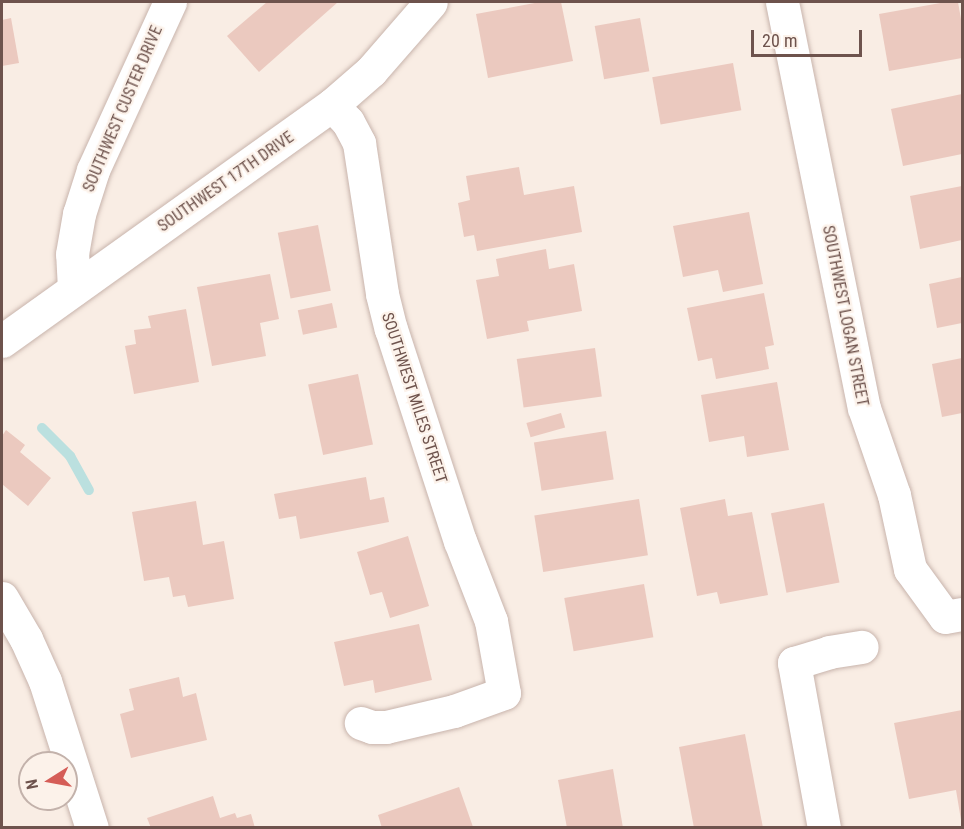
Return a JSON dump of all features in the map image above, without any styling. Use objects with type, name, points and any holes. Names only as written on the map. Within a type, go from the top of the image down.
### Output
[{"type":"street","name":"SOUTHWEST CUSTER DRIVE","points":[[74,289],[72,254],[79,214],[93,170],[170,2]]},
{"type":"street","name":"SOUTHWEST 17TH DRIVE","points":[[2,341],[332,105],[371,71],[430,2]]},
{"type":"street","name":"SOUTHWEST LOGAN STREET","points":[[782,2],[864,408],[890,482],[910,569],[954,616]]},
{"type":"street","name":"SOUTHWEST MILES STREET","points":[[332,105],[348,122],[359,143],[382,294],[391,329],[460,541],[491,621],[504,693],[454,711],[386,728],[372,728],[361,723]]},
{"type":"street","points":[[2,598],[26,639],[45,681],[85,826]]},
{"type":"street","points":[[824,828],[794,663],[830,652],[862,647]]},
{"type":"building","points":[[267,2],[338,2],[259,72],[227,36]]},
{"type":"building","points":[[540,2],[561,2],[573,61],[488,78],[476,14]]},
{"type":"building","points":[[946,2],[958,2],[962,25],[962,58],[889,71],[879,14]]},
{"type":"building","points":[[11,18],[19,63],[2,66],[2,20]]},
{"type":"building","points":[[640,18],[649,71],[604,79],[595,26]]},
{"type":"building","points":[[733,63],[741,110],[661,125],[652,77]]},
{"type":"building","points":[[962,94],[962,154],[903,166],[891,109]]},
{"type":"building","points":[[519,167],[524,195],[574,186],[582,232],[477,251],[474,235],[464,237],[458,203],[470,200],[466,176]]},
{"type":"building","points":[[962,186],[962,240],[920,249],[910,196]]},
{"type":"building","points":[[749,212],[763,284],[723,292],[718,270],[683,277],[673,226]]},
{"type":"building","points":[[318,225],[331,291],[291,299],[278,233]]},
{"type":"building","points":[[546,249],[549,269],[574,264],[582,311],[527,321],[529,331],[487,339],[476,280],[499,276],[496,259]]},
{"type":"building","points":[[270,274],[279,319],[260,323],[266,356],[212,366],[197,287]]},
{"type":"building","points":[[962,277],[962,323],[937,328],[929,284]]},
{"type":"building","points":[[764,293],[774,345],[765,347],[769,369],[716,379],[712,358],[698,361],[687,308]]},
{"type":"building","points":[[332,303],[337,327],[303,335],[298,310]]},
{"type":"building","points":[[186,309],[199,382],[134,394],[125,346],[136,344],[134,330],[151,328],[148,316]]},
{"type":"building","points":[[595,348],[602,397],[524,408],[517,359]]},
{"type":"building","points":[[962,358],[962,413],[942,417],[932,364]]},
{"type":"building","points":[[358,374],[373,444],[323,455],[308,385]]},
{"type":"building","points":[[777,382],[789,450],[747,457],[744,436],[709,442],[701,395]]},
{"type":"building","points":[[561,413],[565,427],[531,437],[526,423]]},
{"type":"building","points":[[6,430],[25,445],[20,452],[51,478],[28,506],[2,484],[2,436]]},
{"type":"building","points":[[606,431],[614,479],[542,491],[534,442]]},
{"type":"building","points":[[366,477],[370,500],[384,497],[389,522],[300,539],[296,516],[279,519],[274,494]]},
{"type":"building","points":[[639,499],[648,555],[543,572],[534,516]]},
{"type":"building","points":[[725,499],[728,516],[752,512],[768,595],[720,604],[717,592],[697,596],[680,508]]},
{"type":"building","points":[[196,501],[203,545],[224,541],[234,599],[188,607],[185,595],[173,597],[169,577],[144,581],[132,512]]},
{"type":"building","points":[[824,503],[839,583],[786,593],[771,513]]},
{"type":"building","points":[[408,536],[429,606],[390,618],[382,592],[370,595],[357,552]]},
{"type":"building","points":[[644,584],[653,637],[574,651],[564,598]]},
{"type":"building","points":[[419,624],[432,680],[375,693],[373,680],[344,686],[334,642]]},
{"type":"building","points":[[179,677],[183,697],[196,693],[207,740],[131,758],[120,714],[134,710],[129,689]]},
{"type":"building","points":[[962,710],[961,820],[956,790],[909,799],[894,723]]},
{"type":"building","points":[[745,734],[763,828],[694,828],[679,747]]},
{"type":"building","points":[[613,769],[623,828],[567,828],[558,780]]},
{"type":"building","points":[[459,787],[473,827],[382,828],[378,815]]},
{"type":"building","points":[[213,796],[220,818],[235,813],[237,818],[251,814],[255,828],[151,828],[147,818]]},
{"type":"waterway","points":[[42,428],[70,456],[89,490]]}]
